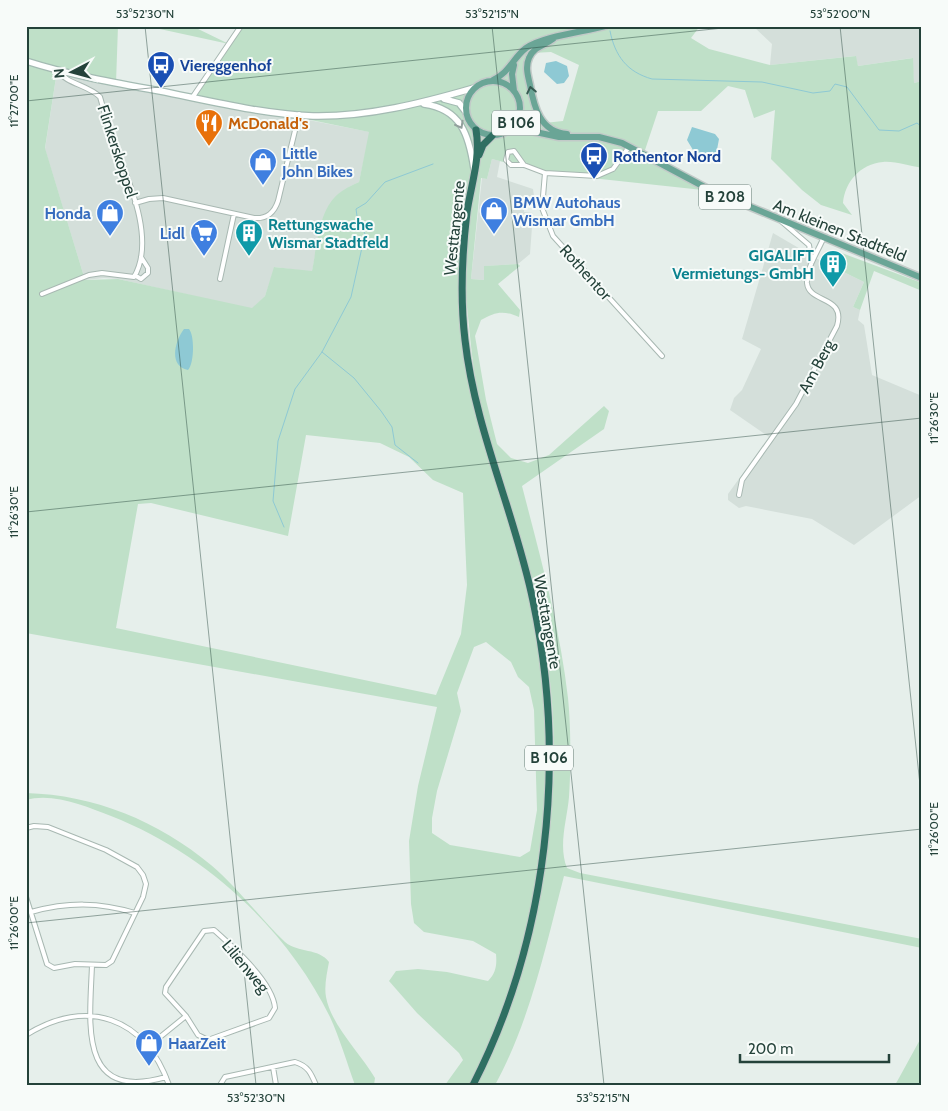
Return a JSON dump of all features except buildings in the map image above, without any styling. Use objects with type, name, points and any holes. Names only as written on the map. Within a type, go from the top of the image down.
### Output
[{"type":"highway","name":"Westtangente","points":[[473,1085],[510,996],[533,912],[547,812],[549,728],[546,688],[533,601],[482,428],[468,368],[463,322],[462,278],[466,222],[476,163],[476,130]]},
{"type":"highway","name":"Westtangente","points":[[476,163],[484,145],[492,136]]},
{"type":"main road","name":"B 106","points":[[474,88],[492,81],[507,72],[518,56],[531,46],[605,26]]},
{"type":"main road","name":"B 106","points":[[553,39],[534,50],[527,62],[527,73],[535,108],[544,123],[554,131],[587,137]]},
{"type":"main road","name":"B 106","points":[[466,112],[470,124],[476,130],[492,136],[510,129],[520,112],[512,74],[518,56]]},
{"type":"main road","points":[[26,61],[58,71],[192,98],[299,114],[365,113],[419,103],[474,88]]},
{"type":"main road","name":"B 106","points":[[492,81],[504,83],[514,90]]},
{"type":"main road","points":[[466,112],[467,99],[474,88]]},
{"type":"main road","points":[[440,98],[454,100],[466,112]]},
{"type":"main road","points":[[419,103],[441,107],[454,114],[468,143],[474,173]]},
{"type":"main road","points":[[520,112],[528,124],[541,133]]},
{"type":"main road","name":"B 208","points":[[510,129],[518,128],[559,137],[587,137]]},
{"type":"main road","name":"Am kleinen Stadtfeld","points":[[587,137],[612,139],[630,146],[712,192],[921,278]]},
{"type":"street","points":[[192,98],[241,26]]},
{"type":"street","name":"Flinkerskoppel","points":[[58,71],[64,77],[93,90],[100,97],[135,203],[142,236],[141,255],[136,276],[141,279],[148,273],[148,268],[141,255]]},
{"type":"street","points":[[135,203],[163,198],[234,214],[262,218],[274,210],[299,114]]},
{"type":"street","points":[[524,165],[514,151],[506,155],[506,160],[511,165],[524,165],[545,173],[600,175],[613,169],[630,146]]},
{"type":"street","name":"Rothentor","points":[[545,173],[542,208],[553,236],[662,356]]},
{"type":"street","points":[[220,279],[234,214]]},
{"type":"street","points":[[781,221],[809,245],[812,254],[811,267]]},
{"type":"street","name":"Am Berg","points":[[739,495],[742,480],[796,404],[837,326],[839,316],[836,308],[809,288],[807,279],[823,239]]},
{"type":"street","points":[[42,294],[89,275],[102,273],[136,276]]},
{"type":"street","points":[[26,828],[41,826],[64,832],[106,850],[137,867],[143,875],[146,884],[143,897],[112,962],[106,965],[75,964],[54,968],[47,964],[26,897]]},
{"type":"street","points":[[31,912],[52,906],[86,903],[112,905],[135,912]]},
{"type":"street","name":"Lilienweg","points":[[214,930],[235,948],[260,978],[272,998],[275,1008],[269,1018],[208,1040],[198,1035],[186,1016],[166,996],[166,987],[204,931],[214,930]]},
{"type":"street","points":[[92,965],[90,1037],[93,1051],[102,1066],[122,1081],[134,1083],[166,1077]]},
{"type":"street","points":[[26,1035],[57,1019],[90,1015],[112,1020],[127,1026],[149,1046],[169,1085]]},
{"type":"street","points":[[149,1046],[186,1016]]},
{"type":"street","points":[[220,1085],[224,1077],[295,1062],[304,1065],[309,1070],[316,1085]]},
{"type":"street","points":[[273,1067],[276,1085]]},
{"type":"shaded area","points":[[753,26],[922,26],[922,81],[914,83],[912,58],[858,66],[855,56],[770,65],[772,44]]},
{"type":"shaded area","points":[[57,71],[370,132],[359,182],[349,187],[328,207],[321,224],[312,272],[275,267],[265,296],[252,309],[118,279],[85,280],[45,149]]},
{"type":"shaded area","points":[[492,159],[500,161],[497,177],[533,189],[534,196],[525,196],[524,212],[533,213],[530,254],[518,264],[485,266],[484,280],[471,279],[482,178],[487,179]]},
{"type":"shaded area","points":[[773,233],[821,261],[864,282],[853,307],[860,310],[858,320],[864,325],[872,375],[922,396],[922,495],[854,545],[812,519],[746,506],[739,508],[728,500],[728,494],[769,437],[730,410],[734,398],[742,390],[761,349],[742,339]]},
{"type":"green space","points":[[26,26],[118,26],[116,83],[57,71],[45,148],[85,280],[118,279],[252,308],[265,296],[274,267],[312,271],[319,230],[326,210],[338,194],[359,182],[369,132],[194,96],[241,26],[700,26],[691,38],[709,49],[770,65],[856,56],[858,66],[913,58],[914,83],[922,81],[922,168],[883,162],[875,163],[861,170],[850,181],[844,195],[843,203],[852,215],[821,205],[802,190],[771,159],[775,110],[754,118],[745,90],[728,86],[701,111],[658,111],[644,153],[712,191],[545,173],[492,159],[487,179],[481,178],[471,279],[484,280],[484,266],[518,264],[520,266],[498,284],[520,310],[519,317],[508,313],[491,315],[481,320],[475,336],[486,400],[497,444],[511,458],[528,463],[549,455],[604,406],[609,411],[604,429],[522,486],[555,618],[568,698],[570,773],[563,842],[564,860],[567,868],[580,873],[922,939],[922,948],[564,876],[536,983],[518,1035],[495,1085],[477,1085],[500,1030],[519,973],[535,915],[546,856],[552,797],[554,738],[550,678],[540,619],[479,398],[463,279],[468,368],[533,601],[549,728],[542,859],[518,972],[473,1085],[445,1085],[463,1060],[459,1053],[417,1013],[389,981],[396,971],[418,969],[447,972],[488,981],[493,975],[496,965],[496,954],[473,941],[424,932],[414,923],[411,904],[409,841],[418,786],[437,707],[26,633]],"holes":[[[551,52],[579,65],[563,121],[544,123],[527,73],[532,53]],[[306,435],[380,443],[409,457],[433,480],[463,493],[467,585],[461,634],[436,695],[116,628],[138,504],[151,503],[288,536]],[[486,642],[511,662],[518,677],[529,687],[534,710],[537,810],[530,851],[520,857],[450,845],[432,833],[432,818],[437,791],[461,711],[457,693],[474,647]]]},
{"type":"green space","points":[[146,26],[192,26],[229,44]]},
{"type":"green space","points":[[828,251],[839,252],[922,283],[922,291],[874,271],[860,310],[853,307],[864,282],[821,261]]},
{"type":"green space","points":[[26,793],[77,799],[101,805],[147,823],[169,835],[191,849],[221,874],[285,942],[325,958],[329,962],[325,988],[329,1008],[340,1029],[375,1078],[374,1085],[355,1085],[334,1025],[312,984],[266,923],[238,896],[178,850],[145,831],[101,812],[69,801],[47,798],[26,800]]},
{"type":"green space","points":[[922,1036],[922,1085],[895,1085],[899,1078]]},
{"type":"water","points":[[556,61],[567,66],[569,76],[564,83],[557,84],[544,72],[546,63]]},
{"type":"water","points":[[692,127],[715,134],[719,139],[716,155],[712,157],[696,155],[687,140]]},
{"type":"water","points":[[184,329],[189,329],[193,343],[192,362],[188,370],[178,364],[175,352],[178,340]]},
{"type":"waterway","points":[[610,31],[615,48],[624,62],[636,72],[652,79],[762,82],[813,93],[830,91],[835,84],[847,87],[879,130],[899,131],[917,123],[922,127]]},
{"type":"waterway","points":[[284,527],[273,501],[278,441],[295,389],[322,352],[351,297],[365,234],[356,209],[366,203],[385,182],[433,164]]},
{"type":"waterway","points":[[322,352],[354,378],[392,427],[395,445],[418,463]]},
{"type":"place","name":"Viereggenhof","points":[[161,89]]},
{"type":"place","name":"McDonald's","points":[[209,147]]},
{"type":"place","name":"Rothentor Nord","points":[[594,180]]},
{"type":"place","name":"Little John Bikes","points":[[263,186]]},
{"type":"place","name":"BMW Autohaus Wismar GmbH","points":[[494,235]]},
{"type":"place","name":"Honda","points":[[110,237]]},
{"type":"place","name":"Lidl","points":[[204,257]]},
{"type":"place","name":"Rettungswache Wismar Stadtfeld","points":[[249,257]]},
{"type":"place","name":"GIGALIFT Vermietungs- GmbH","points":[[833,288]]},
{"type":"place","name":"HaarZeit","points":[[149,1067]]}]
